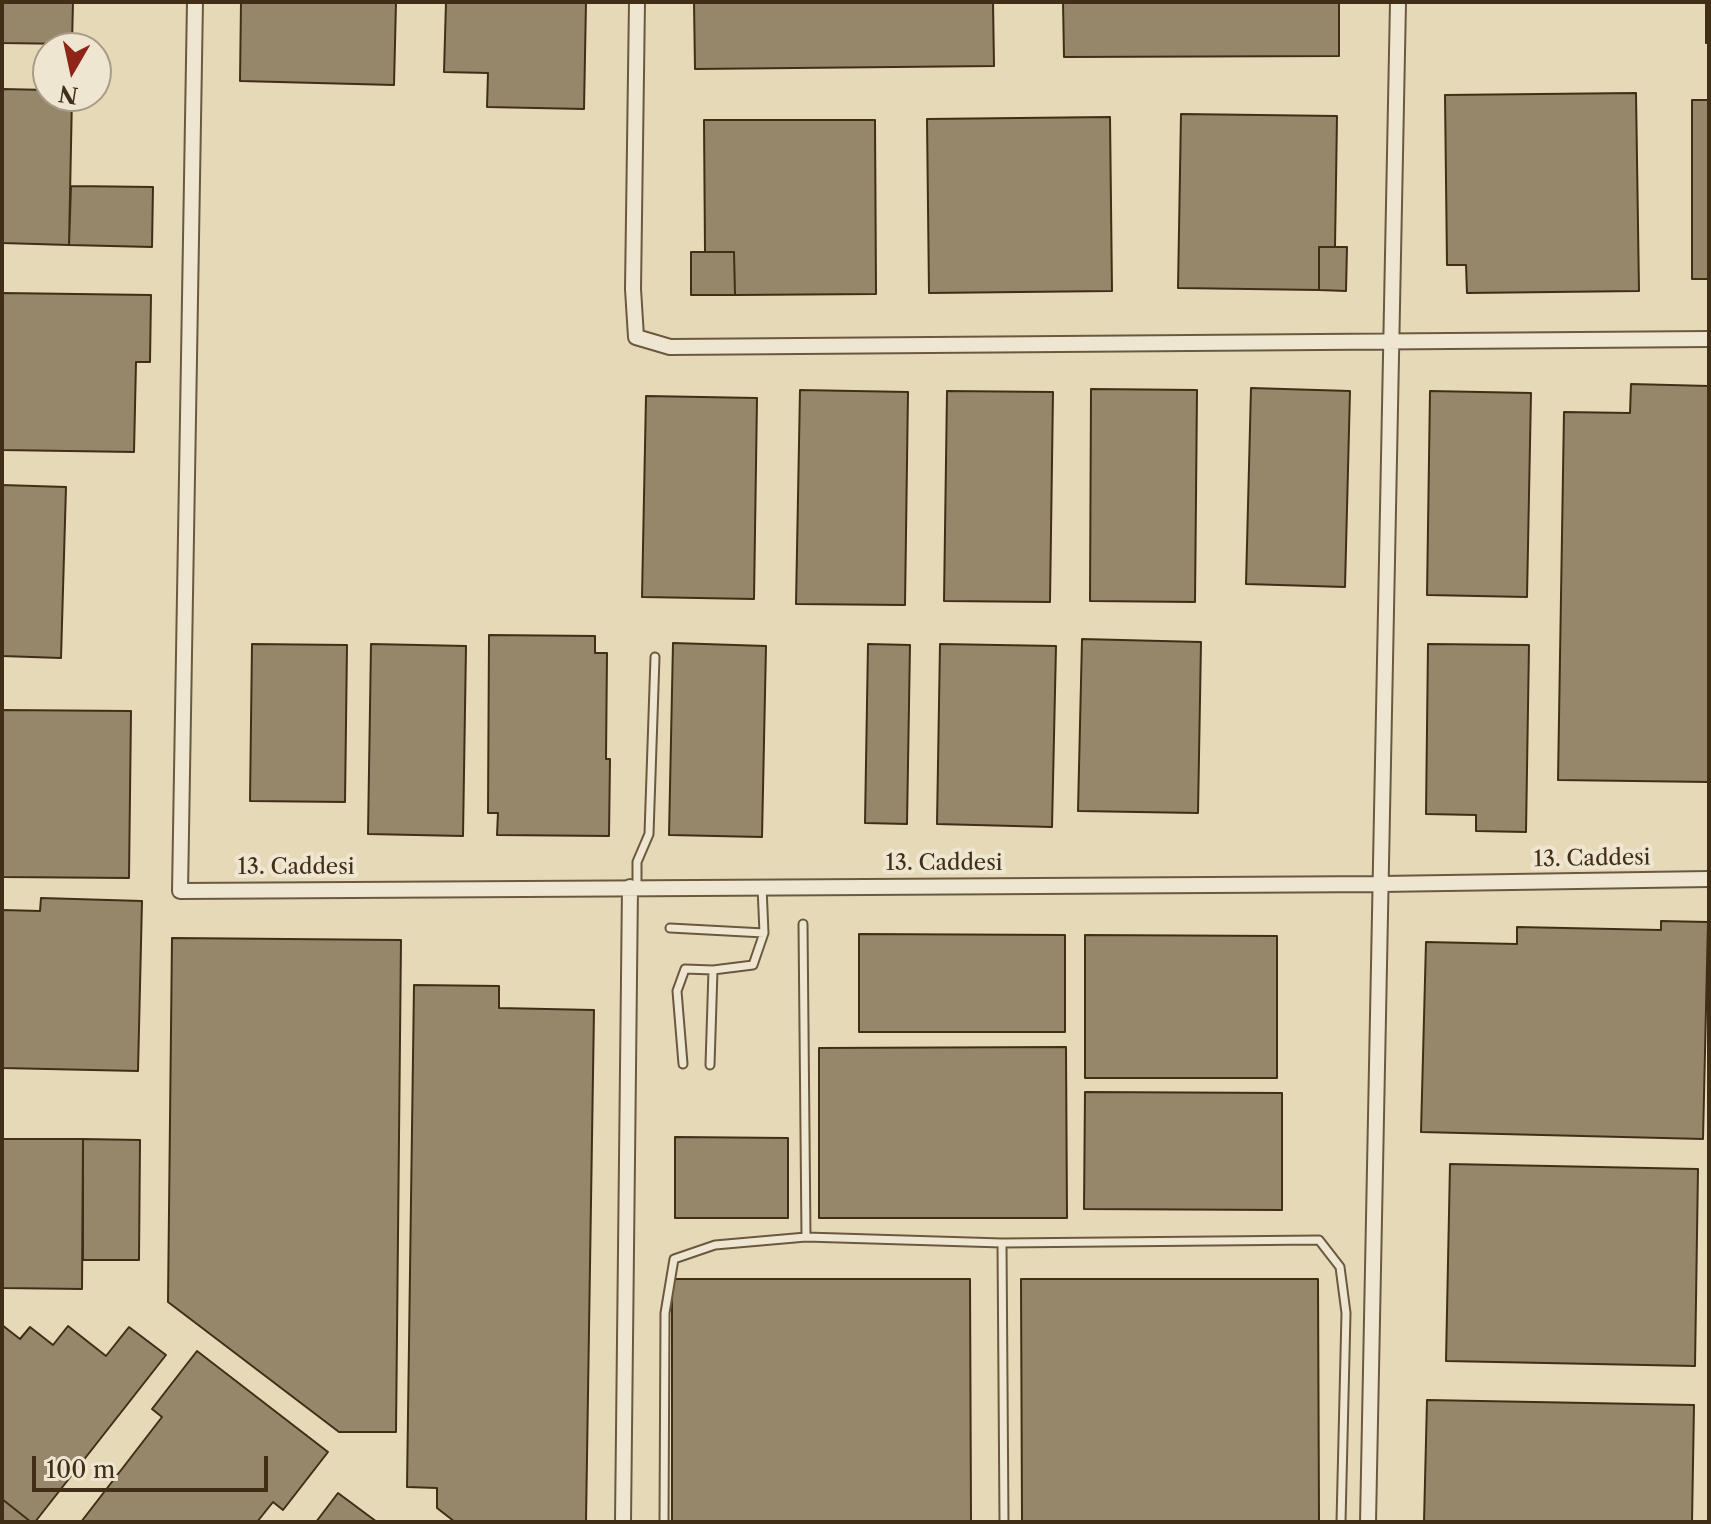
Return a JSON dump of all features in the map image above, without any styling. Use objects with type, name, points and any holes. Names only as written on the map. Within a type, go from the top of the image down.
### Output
[{"type":"street","name":"13. Caddesi","points":[[195,2],[180,891],[1381,884],[1709,879]]},
{"type":"street","points":[[637,2],[633,289],[636,337],[670,347],[734,344],[1709,339]]},
{"type":"street","points":[[1368,1522],[1398,2]]},
{"type":"street","points":[[623,1522],[633,887]]},
{"type":"lane","points":[[633,887],[637,862],[649,834],[655,657]]},
{"type":"lane","points":[[683,1064],[677,991],[685,969],[713,970],[753,965],[764,933],[762,887]]},
{"type":"lane","points":[[803,924],[806,1237]]},
{"type":"lane","points":[[670,928],[764,933]]},
{"type":"lane","points":[[710,1065],[713,970]]},
{"type":"lane","points":[[664,1522],[665,1313],[674,1259],[715,1245],[806,1237],[1002,1243],[1319,1240],[1340,1267],[1346,1313],[1341,1522]]},
{"type":"lane","points":[[1002,1243],[1004,1522]]},
{"type":"building","points":[[2,2],[73,2],[72,32],[32,32],[32,43],[2,43]]},
{"type":"building","points":[[241,2],[396,2],[394,85],[240,81]]},
{"type":"building","points":[[446,2],[586,2],[584,109],[487,107],[488,73],[444,72]]},
{"type":"building","points":[[694,2],[993,2],[994,66],[695,69]]},
{"type":"building","points":[[1063,2],[1339,2],[1339,56],[1064,57]]},
{"type":"building","points":[[1706,2],[1709,2],[1709,43],[1706,43]]},
{"type":"building","points":[[2,89],[32,90],[32,112],[72,112],[69,245],[2,243]]},
{"type":"building","points":[[1636,93],[1639,291],[1467,293],[1466,265],[1447,265],[1445,95]]},
{"type":"building","points":[[1692,100],[1709,100],[1709,279],[1692,279]]},
{"type":"building","points":[[1181,114],[1337,116],[1335,247],[1319,247],[1319,290],[1178,288]]},
{"type":"building","points":[[1110,117],[1112,291],[929,293],[927,119]]},
{"type":"building","points":[[704,120],[875,120],[876,294],[735,295],[734,252],[705,252]]},
{"type":"building","points":[[71,186],[153,187],[152,247],[69,245]]},
{"type":"building","points":[[1319,247],[1347,247],[1346,291],[1319,290]]},
{"type":"building","points":[[691,252],[734,252],[735,295],[691,295]]},
{"type":"building","points":[[2,293],[151,295],[150,362],[136,362],[134,452],[2,450]]},
{"type":"building","points":[[1631,384],[1709,386],[1709,782],[1558,780],[1564,412],[1630,413]]},
{"type":"building","points":[[1251,388],[1350,391],[1345,587],[1246,584]]},
{"type":"building","points":[[1091,389],[1197,390],[1195,602],[1090,601]]},
{"type":"building","points":[[800,390],[908,392],[905,605],[796,604]]},
{"type":"building","points":[[947,391],[1053,392],[1050,602],[944,601]]},
{"type":"building","points":[[1430,391],[1531,393],[1527,597],[1427,595]]},
{"type":"building","points":[[646,396],[757,398],[754,599],[642,597]]},
{"type":"building","points":[[2,485],[66,487],[61,658],[2,656]]},
{"type":"building","points":[[489,635],[595,636],[595,653],[607,653],[609,836],[497,835],[498,813],[488,813]]},
{"type":"building","points":[[1082,639],[1201,642],[1198,813],[1078,811]]},
{"type":"building","points":[[673,643],[766,646],[762,837],[669,835]]},
{"type":"building","points":[[252,644],[347,645],[345,802],[250,801]]},
{"type":"building","points":[[371,644],[466,646],[463,836],[368,834]]},
{"type":"building","points":[[868,644],[910,645],[907,824],[865,823]]},
{"type":"building","points":[[940,644],[1056,646],[1052,827],[937,824]]},
{"type":"building","points":[[1428,644],[1529,645],[1526,832],[1476,831],[1476,815],[1426,814]]},
{"type":"building","points":[[2,710],[131,711],[129,878],[2,877]]},
{"type":"building","points":[[41,898],[142,901],[138,1071],[2,1068],[2,910],[40,911]]},
{"type":"building","points":[[1661,921],[1708,922],[1703,1139],[1421,1132],[1426,942],[1517,944],[1517,927],[1661,930]]},
{"type":"building","points":[[859,934],[1065,935],[1065,1032],[859,1032]]},
{"type":"building","points":[[1085,935],[1277,936],[1277,1078],[1085,1078]]},
{"type":"building","points":[[172,938],[401,940],[396,1432],[339,1432],[168,1302]]},
{"type":"building","points":[[414,985],[499,986],[499,1008],[594,1010],[586,1522],[455,1522],[437,1508],[437,1488],[407,1487]]},
{"type":"building","points":[[1066,1047],[1067,1218],[819,1218],[819,1048]]},
{"type":"building","points":[[1085,1092],[1282,1093],[1282,1210],[1084,1209]]},
{"type":"building","points":[[675,1137],[788,1138],[788,1218],[675,1218]]},
{"type":"building","points":[[2,1139],[83,1139],[82,1289],[2,1288]]},
{"type":"building","points":[[83,1139],[140,1140],[139,1260],[83,1260]]},
{"type":"building","points":[[1450,1164],[1698,1169],[1695,1366],[1446,1361]]},
{"type":"building","points":[[672,1279],[970,1279],[971,1522],[672,1522]]},
{"type":"building","points":[[1021,1279],[1318,1279],[1319,1522],[1022,1522]]},
{"type":"building","points":[[2,1325],[20,1339],[30,1327],[53,1345],[68,1326],[106,1356],[129,1327],[166,1355],[35,1522],[2,1499]]},
{"type":"building","points":[[197,1351],[328,1452],[283,1510],[273,1502],[257,1522],[81,1522],[162,1417],[152,1409]]},
{"type":"building","points":[[1427,1400],[1694,1405],[1692,1522],[1424,1522]]},
{"type":"building","points":[[338,1493],[377,1522],[316,1522]]},
{"type":"building","points":[[2,1499],[31,1522],[2,1522]]}]
